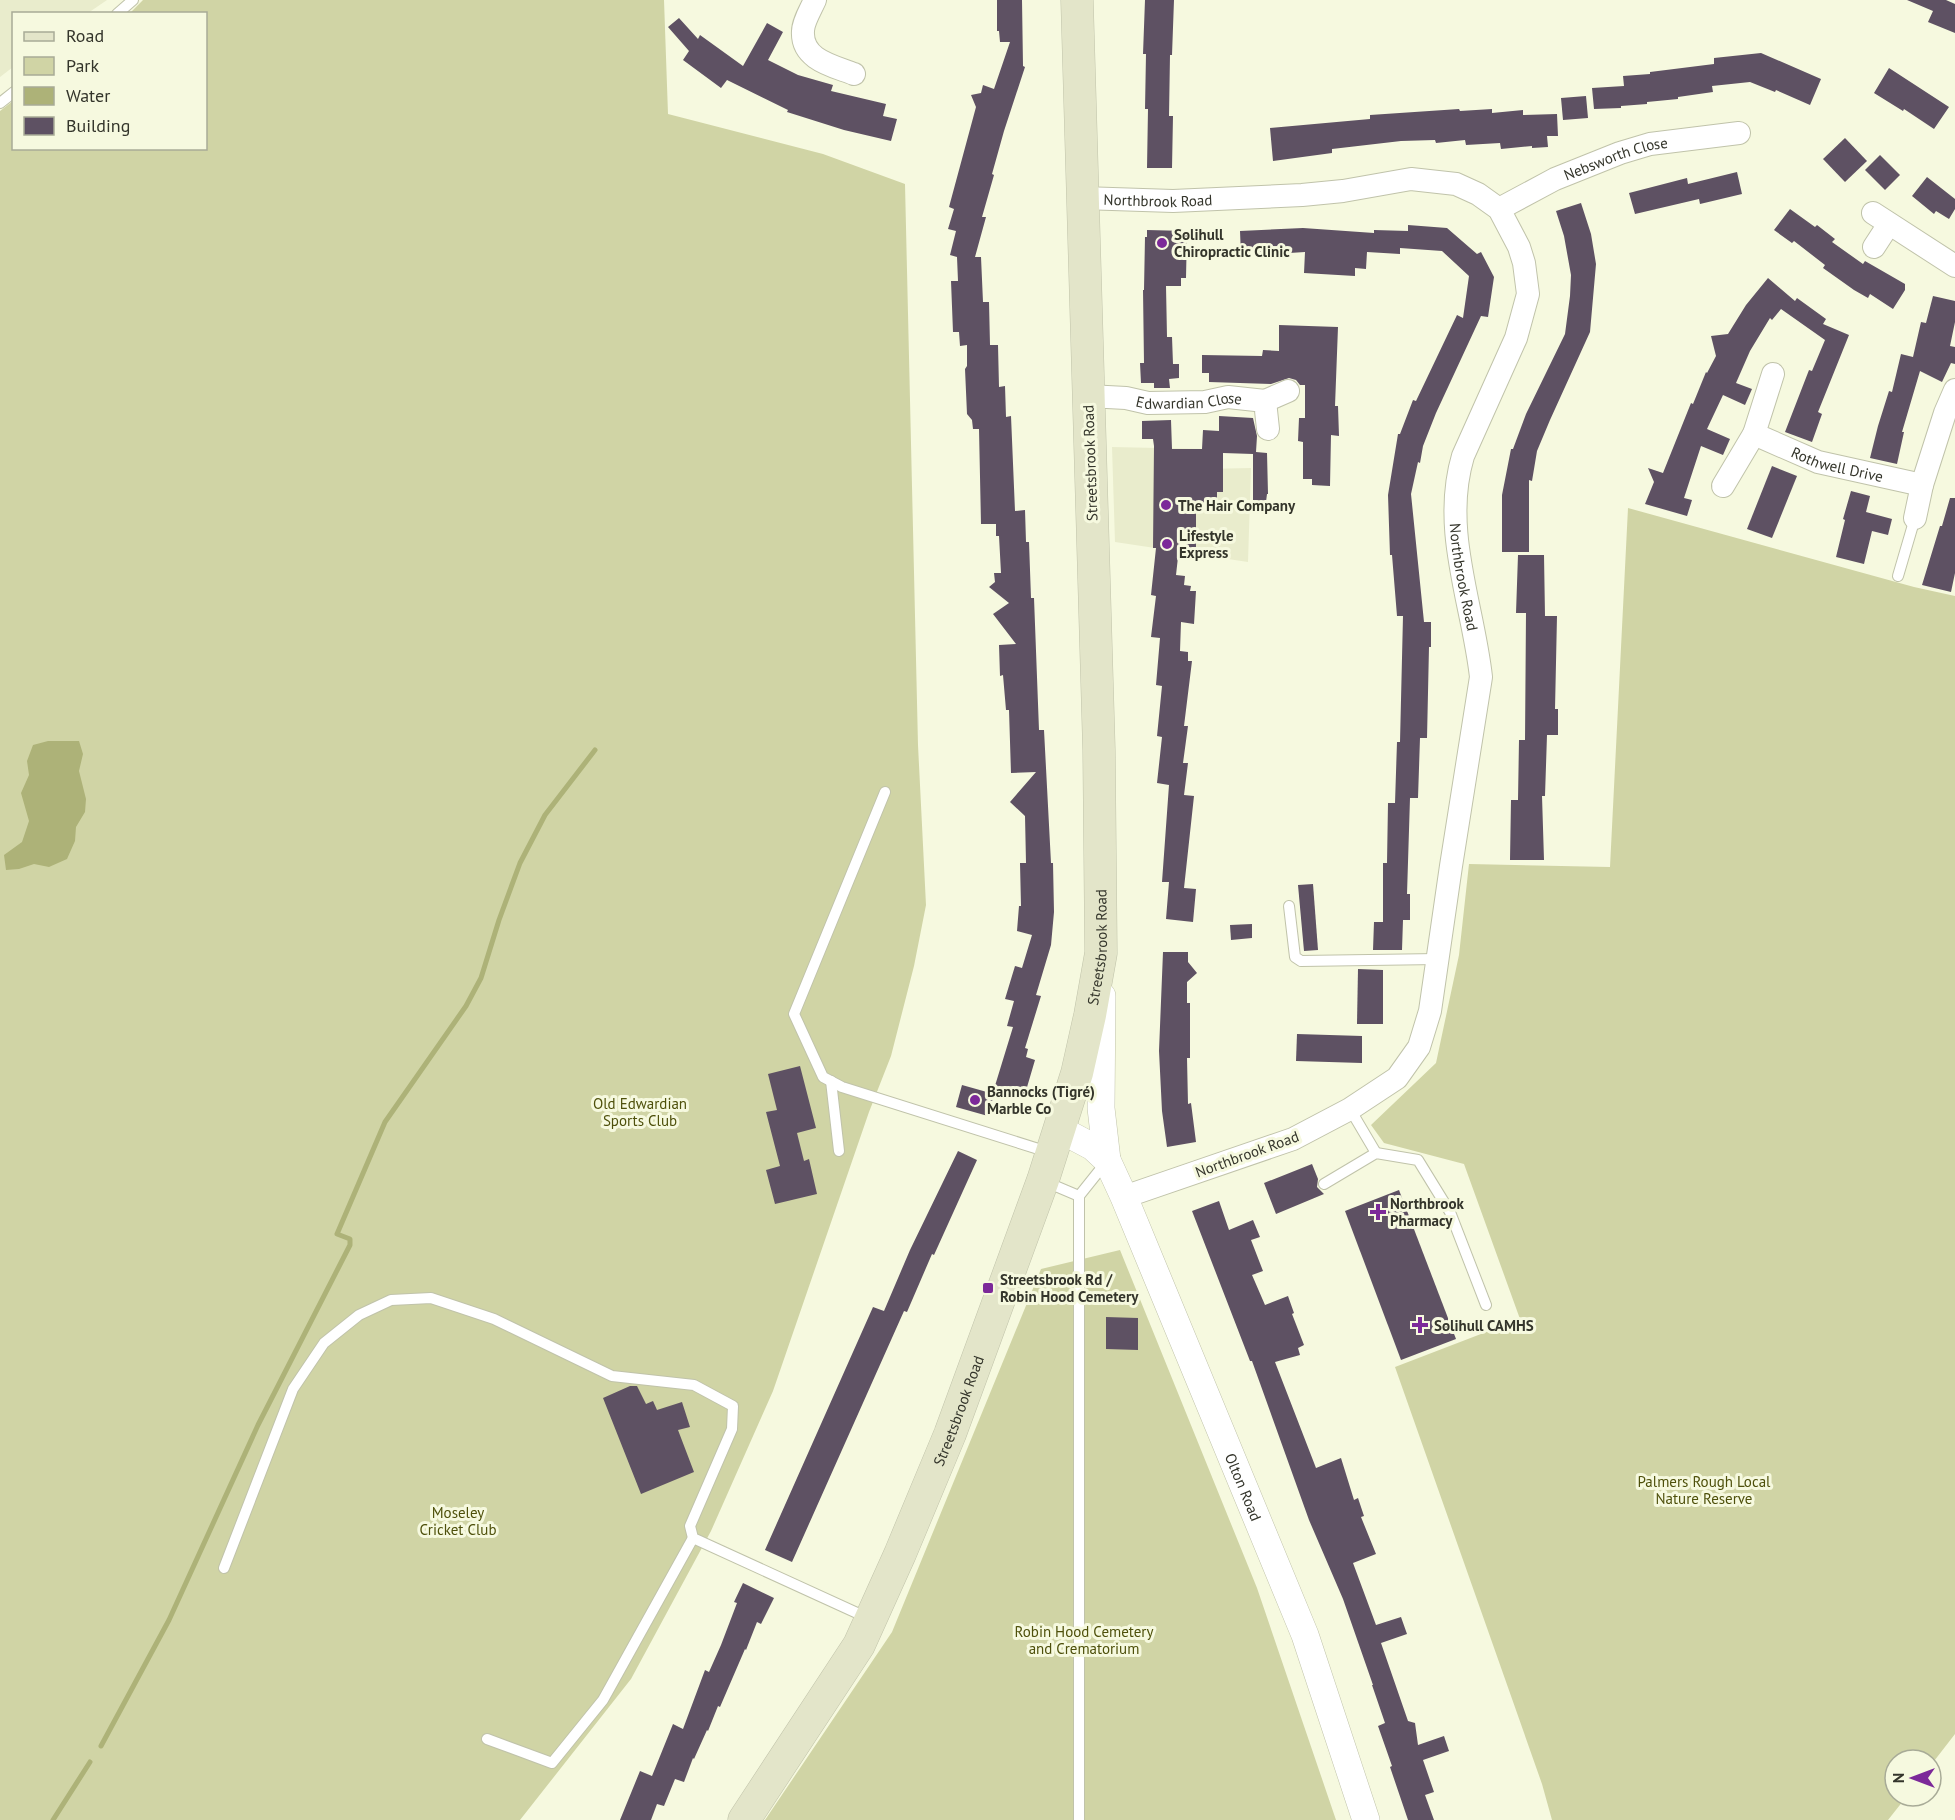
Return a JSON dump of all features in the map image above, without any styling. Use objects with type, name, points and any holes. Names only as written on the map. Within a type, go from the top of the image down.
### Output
[{"type":"main road","name":"Streetsbrook Road","points":[[744,1820],[859,1645],[871,1619],[950,1434],[1051,1154],[1077,1073],[1090,1015],[1101,953],[1099,750],[1077,0]]},
{"type":"street","points":[[815,0],[802,31],[808,50],[817,60],[854,74]]},
{"type":"street","name":"Nebsworth Close","points":[[1499,209],[1555,179],[1620,153],[1650,144],[1739,133]]},
{"type":"street","name":"Northbrook Road","points":[[1082,198],[1173,201],[1302,195],[1343,191],[1411,179],[1456,184],[1478,194],[1499,209],[1519,247],[1524,263],[1528,294],[1516,338],[1463,456],[1458,474],[1454,507],[1456,540],[1479,653],[1481,677],[1430,1011],[1419,1047],[1397,1078],[1350,1109],[1293,1139],[1124,1197]]},
{"type":"street","points":[[1874,247],[1881,218],[1955,266]]},
{"type":"street","points":[[1724,486],[1754,434],[1773,374]]},
{"type":"street","points":[[1265,401],[1288,391]]},
{"type":"street","name":"Edwardian Close","points":[[1088,396],[1126,398],[1148,403],[1204,402],[1228,397],[1265,401],[1268,429]]},
{"type":"street","points":[[1915,518],[1922,484],[1953,397]]},
{"type":"street","name":"Rothwell Drive","points":[[1754,434],[1818,462],[1922,484]]},
{"type":"street","name":"Olton Road","points":[[1101,953],[1103,1010],[1101,1108],[1107,1160],[1305,1635],[1366,1820]]},
{"type":"street","name":"Olton Road","points":[[1051,1154],[1093,1147],[1107,1160]]},
{"type":"lane","points":[[119,12],[133,0]]},
{"type":"lane","points":[[0,103],[12,94]]},
{"type":"lane","points":[[1898,576],[1915,518]]},
{"type":"lane","points":[[885,792],[794,1014],[823,1077],[842,1087],[1051,1154],[1079,1196],[1079,1820]]},
{"type":"lane","points":[[1289,906],[1295,957],[1301,961],[1438,959]]},
{"type":"lane","points":[[831,1081],[839,1151]]},
{"type":"lane","points":[[1350,1109],[1376,1153]]},
{"type":"lane","points":[[1324,1184],[1376,1153],[1418,1160],[1450,1212],[1486,1305]]},
{"type":"lane","points":[[1079,1196],[1107,1160]]},
{"type":"lane","points":[[224,1568],[293,1389],[324,1343],[359,1315],[391,1300],[431,1298],[494,1319],[612,1376],[694,1385],[733,1406],[732,1429],[690,1526],[693,1538],[603,1701],[552,1763],[487,1739]]},
{"type":"lane","points":[[693,1538],[871,1619]]},
{"type":"shaded area","points":[[0,0],[107,0],[89,12],[12,12],[12,68],[0,77]]},
{"type":"shaded area","points":[[1112,447],[1204,449],[1204,469],[1251,468],[1248,562],[1115,542]]},
{"type":"green space","points":[[143,0],[664,0],[668,114],[823,154],[905,184],[918,745],[926,905],[914,966],[891,1056],[869,1112],[773,1391],[711,1531],[631,1679],[520,1820],[0,1820],[0,111],[12,102],[12,150],[207,150],[207,12],[131,12]]},
{"type":"green space","name":"Palmers Rough Local Nature Reserve","points":[[1628,508],[1914,587],[1955,596],[1955,1734],[1943,1750],[1883,1748],[1883,1808],[1898,1808],[1888,1820],[1552,1820],[1542,1784],[1395,1367],[1520,1319],[1464,1164],[1384,1143],[1371,1125],[1436,1063],[1459,955],[1469,864],[1610,867]]},
{"type":"green space","name":"Robin Hood Cemetery and Crematorium","points":[[1120,1250],[1257,1588],[1336,1820],[765,1820],[892,1632],[1041,1269]]},
{"type":"water","points":[[48,741],[79,741],[83,754],[79,771],[86,799],[85,812],[76,827],[75,841],[67,859],[49,867],[34,864],[6,870],[4,855],[22,842],[29,821],[21,793],[29,775],[27,761],[33,745]]},
{"type":"building","points":[[997,0],[1022,0],[1023,66],[1025,67],[992,174],[994,175],[982,217],[986,217],[975,257],[981,257],[983,302],[989,302],[990,345],[998,345],[999,387],[1005,386],[1006,417],[1011,416],[1015,511],[1025,510],[1026,542],[1029,542],[1031,598],[1034,598],[1039,730],[1044,730],[1051,863],[1053,863],[1054,912],[1051,945],[1036,995],[1041,996],[1025,1048],[1028,1049],[1026,1057],[1035,1060],[1025,1094],[1012,1090],[1011,1094],[994,1089],[1013,1027],[1007,1026],[1014,1001],[1005,999],[1015,966],[1022,968],[1032,935],[1017,931],[1019,906],[1021,906],[1020,863],[1026,863],[1025,816],[1010,802],[1036,772],[1011,773],[1009,710],[1006,710],[1003,675],[1000,676],[999,645],[1016,644],[993,614],[1009,603],[989,587],[995,582],[994,573],[1001,573],[999,536],[996,536],[996,524],[981,524],[979,429],[973,429],[972,420],[967,414],[965,369],[967,345],[960,346],[959,332],[953,332],[951,281],[958,281],[957,257],[950,255],[956,231],[948,229],[954,209],[949,207],[976,107],[971,95],[981,93],[983,85],[994,89],[1010,42],[1000,42],[999,31],[997,31]]},
{"type":"building","points":[[1145,0],[1174,0],[1169,116],[1173,116],[1172,168],[1147,168],[1148,109],[1145,109],[1146,54],[1143,54]]},
{"type":"building","points":[[1907,0],[1946,0],[1955,4],[1955,33],[1928,22],[1933,11]]},
{"type":"building","points":[[679,18],[698,39],[700,35],[743,66],[767,23],[783,32],[768,60],[798,75],[833,85],[831,91],[886,104],[883,116],[897,119],[891,141],[844,130],[787,112],[788,110],[727,80],[721,88],[683,60],[689,51],[668,27]]},
{"type":"building","points":[[1761,53],[1821,79],[1810,105],[1776,90],[1775,92],[1750,82],[1712,86],[1713,92],[1678,97],[1678,99],[1621,106],[1621,108],[1594,109],[1592,88],[1624,86],[1623,76],[1714,64],[1714,58]]},
{"type":"building","points":[[1889,68],[1949,107],[1934,129],[1874,93]]},
{"type":"building","points":[[1586,96],[1588,118],[1563,120],[1561,98]]},
{"type":"building","points":[[1459,109],[1460,111],[1492,109],[1492,113],[1523,110],[1523,115],[1557,114],[1558,136],[1547,136],[1548,147],[1501,149],[1500,143],[1466,145],[1465,140],[1436,143],[1435,140],[1401,141],[1332,149],[1332,153],[1273,161],[1270,128],[1370,119],[1370,115]]},
{"type":"building","points":[[1845,138],[1867,161],[1845,182],[1823,159]]},
{"type":"building","points":[[1880,155],[1900,175],[1885,190],[1865,170]]},
{"type":"building","points":[[1737,172],[1742,194],[1700,204],[1699,199],[1635,214],[1629,193],[1687,178],[1688,184]]},
{"type":"building","points":[[1927,177],[1955,199],[1955,209],[1949,219],[1936,211],[1934,214],[1912,196]]},
{"type":"building","points":[[1581,203],[1591,234],[1596,264],[1590,332],[1537,451],[1532,481],[1529,480],[1529,552],[1502,552],[1502,495],[1511,449],[1513,449],[1526,414],[1565,334],[1571,275],[1564,236],[1556,211]]},
{"type":"building","points":[[1790,209],[1815,227],[1817,225],[1835,239],[1832,242],[1863,264],[1865,261],[1905,284],[1905,290],[1893,309],[1870,294],[1868,298],[1854,290],[1823,268],[1825,265],[1794,241],[1792,243],[1774,230]]},
{"type":"building","points":[[1408,225],[1447,228],[1477,254],[1481,252],[1494,277],[1488,317],[1481,316],[1436,413],[1423,446],[1420,463],[1418,462],[1411,494],[1424,622],[1431,622],[1427,738],[1420,738],[1418,798],[1410,798],[1407,894],[1410,894],[1410,920],[1403,920],[1402,950],[1373,950],[1374,922],[1383,922],[1383,863],[1387,863],[1388,803],[1395,803],[1397,742],[1400,742],[1403,616],[1397,616],[1392,555],[1390,555],[1388,495],[1398,434],[1457,315],[1463,318],[1469,276],[1442,251],[1400,248],[1400,254],[1367,252],[1366,269],[1355,268],[1355,276],[1304,273],[1305,252],[1241,256],[1240,231],[1303,228],[1374,233],[1374,230],[1408,231]]},
{"type":"building","points":[[1147,230],[1187,231],[1186,278],[1181,278],[1181,286],[1166,286],[1167,337],[1172,337],[1173,364],[1179,364],[1179,378],[1169,379],[1170,388],[1154,388],[1154,383],[1141,383],[1140,363],[1144,363],[1143,290]]},
{"type":"building","points":[[1768,278],[1795,301],[1797,298],[1826,319],[1823,324],[1849,335],[1818,412],[1822,414],[1812,442],[1785,432],[1809,370],[1812,371],[1825,340],[1781,309],[1772,320],[1770,318],[1750,351],[1736,383],[1752,389],[1745,405],[1723,395],[1707,429],[1730,439],[1723,455],[1701,446],[1684,498],[1692,500],[1687,516],[1645,504],[1654,482],[1648,468],[1663,473],[1691,403],[1693,404],[1706,372],[1716,356],[1711,336],[1728,334],[1746,305]]},
{"type":"building","points":[[1933,296],[1955,301],[1955,322],[1950,346],[1955,347],[1955,364],[1951,363],[1942,382],[1920,371],[1902,432],[1904,432],[1897,464],[1870,458],[1889,391],[1892,392],[1901,354],[1913,357],[1921,322],[1926,323]]},
{"type":"building","points":[[1279,325],[1338,327],[1335,406],[1338,406],[1339,436],[1331,435],[1330,486],[1312,485],[1312,479],[1303,479],[1303,442],[1298,441],[1299,418],[1305,418],[1305,385],[1300,385],[1296,380],[1289,378],[1271,384],[1209,382],[1209,373],[1202,373],[1202,355],[1262,356],[1263,350],[1279,351]]},
{"type":"building","points":[[1219,416],[1253,418],[1257,436],[1256,452],[1267,453],[1268,494],[1266,502],[1253,502],[1253,454],[1223,453],[1223,492],[1217,492],[1217,507],[1196,507],[1196,548],[1179,548],[1176,575],[1185,576],[1184,585],[1191,586],[1190,591],[1196,591],[1194,624],[1181,622],[1180,651],[1188,652],[1188,661],[1192,661],[1184,726],[1188,726],[1183,763],[1188,763],[1184,795],[1194,796],[1184,888],[1196,889],[1193,922],[1166,919],[1169,882],[1162,882],[1169,785],[1157,783],[1162,737],[1157,736],[1162,686],[1156,685],[1160,638],[1151,637],[1156,596],[1151,595],[1156,548],[1153,548],[1154,446],[1153,439],[1142,439],[1142,421],[1171,420],[1172,449],[1202,449],[1203,430],[1219,431]]},
{"type":"building","points":[[1772,466],[1797,476],[1772,538],[1747,529]]},
{"type":"building","points":[[1851,491],[1870,496],[1866,512],[1892,519],[1888,535],[1872,531],[1864,564],[1836,557]]},
{"type":"building","points":[[1950,498],[1955,498],[1955,573],[1951,592],[1922,585]]},
{"type":"building","points":[[1518,555],[1544,555],[1545,616],[1557,616],[1555,709],[1558,709],[1558,735],[1547,735],[1545,796],[1542,796],[1544,860],[1510,860],[1511,800],[1518,800],[1519,740],[1525,740],[1526,613],[1516,613]]},
{"type":"building","points":[[1313,884],[1318,950],[1304,951],[1298,885]]},
{"type":"building","points":[[1252,924],[1252,938],[1231,940],[1230,925]]},
{"type":"building","points":[[1163,952],[1188,952],[1188,962],[1197,973],[1187,982],[1187,1003],[1190,1003],[1190,1058],[1187,1058],[1188,1104],[1191,1103],[1196,1142],[1167,1147],[1162,1111],[1159,1051]]},
{"type":"building","points":[[1358,969],[1383,970],[1383,1024],[1357,1024]]},
{"type":"building","points":[[1297,1034],[1362,1036],[1362,1063],[1296,1061]]},
{"type":"building","points":[[800,1066],[816,1128],[797,1133],[804,1161],[809,1159],[817,1194],[775,1204],[766,1170],[780,1166],[766,1112],[777,1110],[768,1074]]},
{"type":"building","name":"Bannocks (Tigré) Marble Co","points":[[962,1085],[994,1094],[988,1116],[956,1107]]},
{"type":"building","points":[[958,1151],[977,1160],[907,1312],[904,1311],[792,1562],[765,1550],[873,1307],[884,1311],[910,1250]]},
{"type":"building","points":[[1312,1164],[1318,1179],[1317,1187],[1324,1194],[1276,1214],[1264,1183]]},
{"type":"building","points":[[1399,1190],[1456,1339],[1401,1360],[1345,1211]]},
{"type":"building","points":[[1219,1201],[1229,1230],[1253,1220],[1260,1237],[1251,1240],[1263,1271],[1252,1275],[1265,1305],[1288,1296],[1304,1345],[1298,1348],[1300,1355],[1275,1362],[1316,1468],[1341,1458],[1354,1500],[1358,1498],[1364,1516],[1361,1517],[1376,1554],[1353,1563],[1376,1625],[1401,1617],[1407,1634],[1381,1643],[1408,1721],[1415,1723],[1418,1745],[1444,1736],[1449,1751],[1423,1760],[1434,1792],[1425,1795],[1434,1820],[1408,1820],[1378,1726],[1385,1723],[1343,1599],[1309,1520],[1252,1361],[1250,1361],[1192,1211]]},
{"type":"building","points":[[1106,1317],[1138,1318],[1138,1350],[1106,1349]]},
{"type":"building","points":[[630,1386],[637,1386],[646,1404],[653,1401],[657,1410],[682,1402],[690,1427],[678,1430],[694,1472],[641,1494],[603,1398]]},
{"type":"building","points":[[743,1583],[774,1598],[761,1624],[757,1622],[684,1782],[675,1779],[664,1806],[657,1804],[651,1820],[620,1820],[640,1771],[652,1776],[673,1724],[683,1729],[705,1670],[709,1672],[721,1645],[737,1603],[734,1602]]},
{"type":"waterway","points":[[101,1746],[169,1620],[258,1425],[350,1245],[350,1239],[337,1234],[385,1122],[466,1006],[481,978],[520,863],[545,815],[595,750]]},
{"type":"waterway","points":[[53,1820],[90,1762]]},
{"type":"place","name":"Solihull Chiropractic Clinic","points":[[1162,243]]},
{"type":"place","name":"The Hair Company","points":[[1166,505]]},
{"type":"place","name":"Lifestyle Express","points":[[1167,544]]},
{"type":"place","name":"Bannocks (Tigré) Marble Co","points":[[975,1100]]},
{"type":"place","name":"Northbrook Pharmacy","points":[[1378,1212]]},
{"type":"place","name":"Streetsbrook Rd / Robin Hood Cemetery","points":[[988,1288]]},
{"type":"place","name":"Solihull CAMHS","points":[[1420,1325]]},
{"type":"park label","name":"Old Edwardian Sports Club","points":[[640,1112]]},
{"type":"park label","name":"Moseley Cricket Club","points":[[458,1520]]}]
